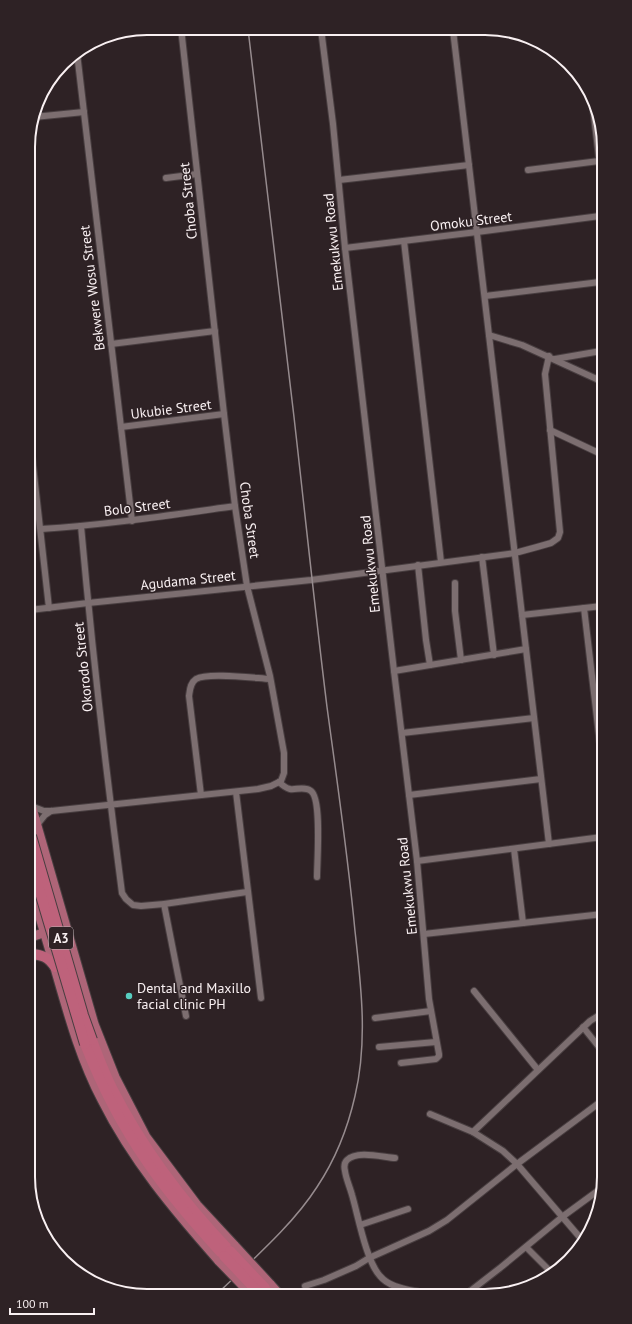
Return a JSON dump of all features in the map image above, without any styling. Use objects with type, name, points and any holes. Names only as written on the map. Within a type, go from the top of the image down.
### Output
[{"type":"highway","name":"A3","points":[[35,850],[83,1015],[94,1067],[109,1098],[147,1162],[184,1210],[265,1289]]},
{"type":"highway","name":"A3","points":[[35,875],[88,1042]]},
{"type":"highway","points":[[35,955],[45,956],[55,967]]},
{"type":"main road","points":[[35,819],[97,1031],[115,1077],[146,1137],[197,1205],[248,1289]]},
{"type":"main road","points":[[35,866],[43,865],[49,867]]},
{"type":"main road","points":[[35,901],[69,1020],[86,1067],[110,1115],[150,1179],[185,1223],[227,1253],[265,1289]]},
{"type":"main road","points":[[35,935],[65,925]]},
{"type":"street","name":"Choba Street","points":[[182,35],[214,331],[235,506],[247,586],[270,679],[284,753],[284,773],[279,782]]},
{"type":"street","name":"Emekukwu Road","points":[[322,35],[339,180],[345,248],[417,861],[429,999],[439,1056],[436,1059],[401,1063]]},
{"type":"street","points":[[454,35],[549,844]]},
{"type":"street","name":"Bekwere Wosu Street","points":[[78,59],[132,520]]},
{"type":"street","points":[[40,116],[84,112]]},
{"type":"street","points":[[528,170],[597,164]]},
{"type":"street","points":[[339,180],[469,165]]},
{"type":"street","points":[[166,178],[197,174]]},
{"type":"street","name":"Omoku Street","points":[[345,248],[597,216]]},
{"type":"street","points":[[404,241],[441,562]]},
{"type":"street","points":[[485,296],[597,282]]},
{"type":"street","points":[[111,344],[214,331]]},
{"type":"street","points":[[489,335],[522,345],[597,378]]},
{"type":"street","points":[[555,359],[597,352]]},
{"type":"street","points":[[549,356],[545,374],[550,430],[597,452]]},
{"type":"street","name":"Ukubie Street","points":[[121,428],[224,414]]},
{"type":"street","name":"Agudama Street","points":[[35,609],[311,580],[482,557],[537,548],[551,543],[560,535],[550,430]]},
{"type":"street","points":[[35,480],[49,608]]},
{"type":"street","name":"Bolo Street","points":[[41,529],[132,520],[235,506]]},
{"type":"street","name":"Okorodo Street","points":[[81,526],[88,603],[122,893],[126,900],[133,905],[164,904],[248,892]]},
{"type":"street","points":[[482,557],[486,604],[494,655]]},
{"type":"street","points":[[418,565],[430,665]]},
{"type":"street","points":[[454,583],[455,611],[461,660]]},
{"type":"street","points":[[522,615],[597,607]]},
{"type":"street","points":[[584,608],[597,718]]},
{"type":"street","points":[[394,671],[526,649]]},
{"type":"street","points":[[201,795],[189,696],[192,682],[199,678],[213,676],[270,679]]},
{"type":"street","points":[[402,733],[534,718]]},
{"type":"street","points":[[409,795],[541,778]]},
{"type":"street","points":[[35,808],[44,811],[51,811],[236,792],[272,786],[279,782],[289,789],[307,789],[314,795],[318,813],[316,877]]},
{"type":"street","points":[[236,792],[261,998]]},
{"type":"street","points":[[37,825],[51,811]]},
{"type":"street","points":[[417,861],[597,838]]},
{"type":"street","points":[[514,849],[523,923]]},
{"type":"street","points":[[164,904],[186,1016]]},
{"type":"street","points":[[424,934],[597,915]]},
{"type":"street","points":[[474,990],[538,1070]]},
{"type":"street","points":[[375,1018],[431,1011]]},
{"type":"street","points":[[473,1132],[583,1027],[597,1017]]},
{"type":"street","points":[[583,1027],[597,1044]]},
{"type":"street","points":[[379,1047],[436,1042]]},
{"type":"street","points":[[305,1286],[324,1280],[356,1266],[369,1258],[430,1231],[447,1220],[517,1164],[597,1104]]},
{"type":"street","points":[[430,1114],[473,1132],[503,1151],[517,1164],[579,1237]]},
{"type":"street","points":[[395,1158],[358,1154],[349,1158],[344,1166],[344,1171],[369,1258],[378,1274],[386,1282],[406,1289]]},
{"type":"street","points":[[473,1289],[562,1217],[596,1192]]},
{"type":"street","points":[[360,1225],[408,1209]]},
{"type":"street","points":[[526,1247],[547,1268]]},
{"type":"railway","points":[[222,1289],[296,1216],[324,1177],[345,1131],[352,1108],[359,1075],[362,1034],[361,992],[349,875],[327,707],[249,35]]},
{"type":"place","name":"Dental and Maxillo facial clinic PH","points":[[129,996]]}]
